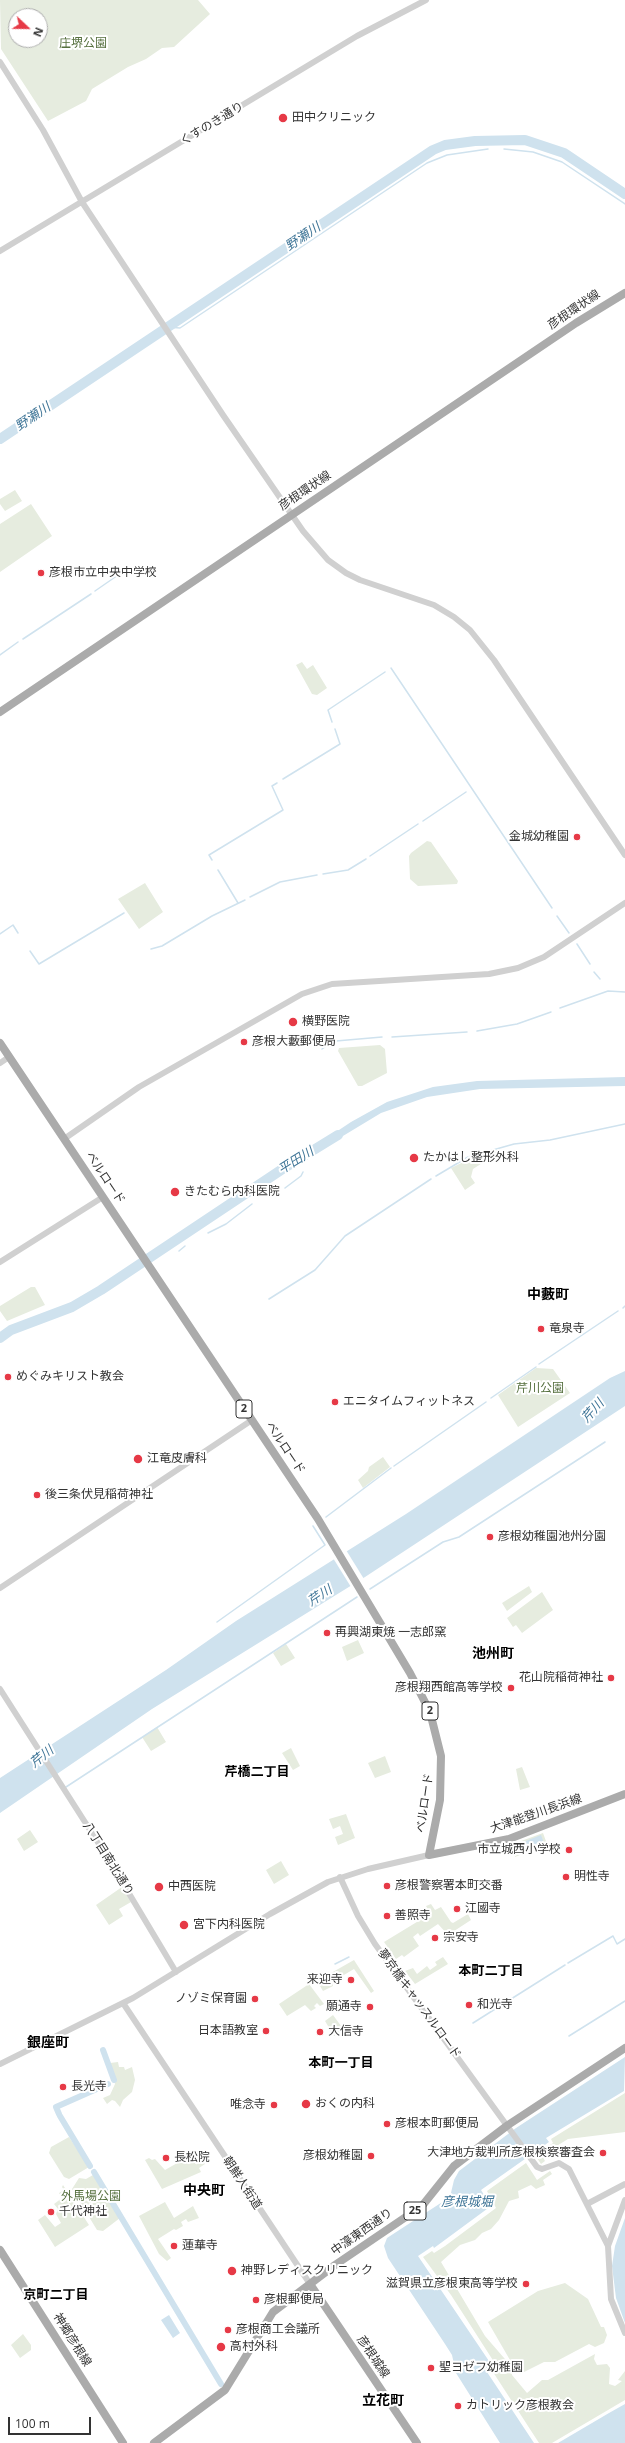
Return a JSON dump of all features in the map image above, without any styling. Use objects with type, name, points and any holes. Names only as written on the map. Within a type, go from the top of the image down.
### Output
[{"type":"main road","name":"彦根環状線","points":[[0,712],[291,515],[576,324],[625,293]]},
{"type":"main road","name":"ベルロード","points":[[0,1043],[339,1553],[429,1708],[435,1727],[441,1756],[441,1786],[429,1855]]},
{"type":"main road","name":"大津能登川長浜線","points":[[429,1855],[509,1839],[625,1794]]},
{"type":"main road","name":"中濠東西通り","points":[[154,2443],[224,2392],[270,2315],[310,2284],[422,2206],[454,2166],[508,2125],[625,2048]]},
{"type":"main road","name":"神郷彦根線","points":[[0,2250],[123,2443]]},
{"type":"main road","name":"彦根城線","points":[[310,2284],[417,2443]]},
{"type":"street","name":"くすのき通り","points":[[0,251],[357,36],[426,0]]},
{"type":"street","points":[[0,62],[43,130],[82,202],[291,515],[328,560],[346,573],[366,582],[434,604],[470,630],[494,660],[625,855]]},
{"type":"street","points":[[64,1139],[139,1088],[302,994],[332,984],[482,975],[518,968],[544,956],[625,903]]},
{"type":"street","points":[[0,1063],[9,1057]]},
{"type":"street","points":[[0,1262],[97,1199],[103,1197]]},
{"type":"street","points":[[0,1588],[252,1420]]},
{"type":"street","name":"八丁目南北通り","points":[[0,1689],[59,1780],[176,1972]]},
{"type":"street","points":[[0,2064],[123,2003],[290,1903],[340,1877],[429,1855]]},
{"type":"street","name":"夢京橋キャッスルロード","points":[[340,1877],[358,1916],[375,1944],[530,2157],[540,2168],[555,2163],[566,2166],[572,2173],[587,2204]]},
{"type":"street","name":"朝鮮人街道","points":[[123,2003],[310,2284]]},
{"type":"street","points":[[625,2184],[587,2204],[608,2246],[611,2299],[625,2333]]},
{"type":"street","points":[[608,2246],[625,2200]]},
{"type":"green space","name":"庄堺公園","points":[[0,0],[198,0],[210,14],[174,47],[162,48],[146,59],[128,67],[92,89],[86,101],[48,121],[1,49]]},
{"type":"green space","points":[[15,490],[22,501],[5,511],[0,504],[0,499]]},
{"type":"green space","points":[[31,504],[52,536],[0,572],[0,524]]},
{"type":"green space","points":[[302,662],[307,669],[313,665],[327,688],[317,695],[312,694],[296,665]]},
{"type":"green space","points":[[427,841],[431,842],[458,881],[457,884],[418,886],[410,879],[409,856]]},
{"type":"green space","points":[[145,883],[163,912],[139,929],[118,899]]},
{"type":"green space","points":[[380,1045],[385,1049],[387,1073],[362,1086],[358,1086],[338,1051],[339,1048]]},
{"type":"green space","points":[[499,1149],[501,1151],[473,1169],[471,1177],[475,1183],[465,1190],[451,1168],[480,1154]]},
{"type":"green space","points":[[31,1287],[35,1287],[45,1305],[7,1321],[0,1311],[0,1306]]},
{"type":"green space","name":"芹川公園","points":[[536,1368],[553,1369],[570,1393],[518,1427],[498,1395]]},
{"type":"green space","points":[[383,1457],[390,1467],[363,1488],[358,1480],[368,1471],[369,1467]]},
{"type":"green space","points":[[529,1586],[532,1592],[507,1611],[502,1603]]},
{"type":"green space","points":[[542,1592],[553,1610],[522,1633],[516,1625],[513,1627],[507,1618]]},
{"type":"green space","points":[[358,1640],[364,1653],[347,1661],[342,1647]]},
{"type":"green space","points":[[286,1644],[295,1658],[281,1666],[273,1653]]},
{"type":"green space","points":[[157,1727],[166,1742],[151,1751],[142,1737]]},
{"type":"green space","points":[[291,1748],[300,1766],[293,1770],[282,1753]]},
{"type":"green space","points":[[385,1756],[391,1772],[375,1778],[368,1763]]},
{"type":"green space","points":[[522,1767],[530,1787],[520,1790],[516,1769]]},
{"type":"green space","points":[[346,1814],[355,1838],[338,1845],[335,1837],[343,1834],[340,1826],[333,1829],[329,1819]]},
{"type":"green space","points":[[30,1830],[38,1842],[24,1851],[17,1839]]},
{"type":"green space","points":[[543,1833],[547,1844],[515,1857],[513,1844]]},
{"type":"green space","points":[[281,1861],[289,1875],[274,1884],[266,1870]]},
{"type":"green space","points":[[122,1887],[131,1902],[119,1909],[123,1916],[109,1925],[96,1905]]},
{"type":"green space","points":[[431,1904],[435,1910],[441,1907],[453,1923],[468,1914],[471,1920],[448,1935],[438,1924],[420,1936],[418,1933],[413,1937],[419,1946],[404,1957],[402,1955],[396,1959],[384,1942],[430,1914],[426,1906]]},
{"type":"green space","points":[[443,1957],[448,1964],[415,1984],[405,1971],[413,1968],[417,1974],[427,1966],[430,1970],[437,1965],[435,1962]]},
{"type":"green space","points":[[354,1960],[374,1991],[371,1993],[354,1969],[332,1982],[333,1986],[323,1991],[317,1981]]},
{"type":"green space","points":[[309,1984],[324,2004],[320,2006],[317,2003],[314,2006],[316,2008],[311,2011],[305,2005],[287,2016],[279,2004]]},
{"type":"green space","points":[[333,2015],[344,2030],[334,2036],[325,2021]]},
{"type":"green space","points":[[118,2062],[119,2067],[124,2067],[125,2070],[132,2067],[135,2080],[132,2092],[123,2100],[120,2107],[115,2101],[112,2100],[107,2104],[103,2098],[110,2095],[115,2084],[110,2063]]},
{"type":"green space","points":[[625,2093],[625,2132],[568,2139],[542,2155],[545,2161],[541,2164],[535,2155],[553,2143],[551,2139]]},
{"type":"green space","name":"外馬場公園","points":[[69,2137],[89,2167],[69,2179],[64,2177],[49,2153],[51,2147]]},
{"type":"green space","points":[[195,2151],[205,2164],[199,2168],[201,2172],[162,2189],[145,2160],[149,2158],[152,2160],[155,2159],[165,2170],[179,2162],[178,2159]]},
{"type":"green space","points":[[526,2163],[537,2180],[550,2171],[552,2174],[543,2180],[545,2185],[536,2189],[531,2185],[518,2191],[519,2198],[509,2201],[499,2220],[491,2229],[482,2233],[475,2240],[460,2245],[441,2262],[485,2336],[511,2366],[512,2375],[527,2393],[542,2380],[548,2380],[595,2354],[594,2359],[597,2365],[607,2364],[610,2368],[609,2384],[615,2386],[622,2381],[618,2380],[625,2371],[625,2400],[552,2443],[539,2443],[491,2369],[496,2365],[451,2295],[423,2257],[432,2251],[434,2253],[445,2246],[496,2208],[487,2191]]},
{"type":"green space","name":"外馬場公園","points":[[93,2175],[120,2218],[103,2231],[97,2230],[72,2189],[79,2178],[86,2179]]},
{"type":"green space","points":[[63,2185],[89,2225],[55,2247],[38,2220],[45,2215],[55,2227],[61,2223],[56,2214],[58,2209],[54,2204],[62,2198],[59,2193],[64,2190],[62,2187]]},
{"type":"green space","points":[[165,2202],[174,2218],[193,2206],[199,2218],[188,2222],[186,2219],[181,2222],[183,2226],[176,2230],[174,2229],[158,2239],[171,2258],[167,2261],[159,2254],[139,2216]]},
{"type":"green space","points":[[565,2283],[588,2299],[601,2327],[604,2327],[607,2335],[604,2343],[595,2347],[589,2344],[555,2362],[544,2362],[524,2372],[514,2367],[488,2322],[538,2291]]},
{"type":"green space","points":[[23,2334],[31,2345],[31,2350],[20,2358],[11,2345]]},
{"type":"water","points":[[625,1077],[625,1086],[480,1089],[427,1097],[381,1113],[333,1142],[321,1142],[351,1122],[387,1102],[433,1087],[477,1081]]},
{"type":"water","name":"芹川","points":[[625,1371],[625,1406],[365,1577],[152,1709],[0,1813],[0,1778],[166,1670],[236,1621],[406,1514],[610,1378]]},
{"type":"water","points":[[541,1835],[544,1843],[525,1851],[521,1843]]},
{"type":"water","name":"彦根城堀","points":[[625,2057],[624,2091],[546,2138],[549,2142],[481,2190],[491,2206],[434,2248],[433,2246],[418,2256],[491,2364],[485,2369],[534,2443],[500,2443],[456,2373],[452,2355],[388,2258],[384,2246],[387,2238],[450,2197],[454,2180],[459,2171],[516,2128]]},
{"type":"water","points":[[625,2218],[625,2323],[616,2298],[612,2266],[615,2246]]},
{"type":"water","points":[[169,2315],[180,2333],[173,2338],[161,2320]]},
{"type":"water","points":[[625,2404],[625,2443],[558,2443],[609,2413]]},
{"type":"pier","points":[[346,1550],[364,1579],[351,1587],[333,1558]]},
{"type":"waterway","name":"野瀬川","points":[[0,439],[433,150],[445,145],[475,141],[525,140],[564,153],[625,194]]},
{"type":"waterway","points":[[167,327],[180,328],[427,163],[447,155],[488,149]]},
{"type":"waterway","points":[[504,149],[533,152],[562,162],[625,204]]},
{"type":"waterway","points":[[95,591],[121,573]]},
{"type":"waterway","points":[[23,639],[91,594]]},
{"type":"waterway","points":[[0,655],[18,642]]},
{"type":"waterway","points":[[391,668],[552,908]]},
{"type":"waterway","points":[[332,722],[328,710],[385,672]]},
{"type":"waterway","points":[[283,779],[340,744],[335,729]]},
{"type":"waterway","points":[[212,860],[209,855],[283,810],[272,786],[277,783]]},
{"type":"waterway","points":[[423,821],[466,792]]},
{"type":"waterway","points":[[370,856],[418,824]]},
{"type":"waterway","points":[[323,874],[348,870],[366,859]]},
{"type":"waterway","points":[[218,870],[238,903]]},
{"type":"waterway","points":[[250,897],[280,882],[317,875]]},
{"type":"waterway","points":[[151,949],[162,946],[212,916],[245,900]]},
{"type":"waterway","points":[[30,951],[39,964],[124,913]]},
{"type":"waterway","points":[[557,916],[569,933]]},
{"type":"waterway","points":[[0,934],[13,925],[18,933]]},
{"type":"waterway","points":[[577,944],[590,964]]},
{"type":"waterway","points":[[594,972],[600,979]]},
{"type":"waterway","points":[[560,1008],[608,991],[625,992]]},
{"type":"waterway","points":[[477,1031],[517,1024],[551,1012]]},
{"type":"waterway","points":[[392,1037],[467,1032]]},
{"type":"waterway","points":[[336,1041],[382,1037]]},
{"type":"waterway","points":[[322,1049],[328,1045]]},
{"type":"waterway","points":[[436,1176],[468,1157],[514,1144],[550,1140],[625,1124]]},
{"type":"waterway","name":"平田川","points":[[0,1338],[11,1330],[72,1307],[101,1290],[281,1170],[338,1135]]},
{"type":"waterway","name":"平田川","points":[[292,1163],[295,1167]]},
{"type":"waterway","points":[[285,1188],[301,1176],[303,1172]]},
{"type":"waterway","points":[[269,1299],[315,1270],[345,1236],[431,1179]]},
{"type":"waterway","points":[[208,1233],[226,1224],[252,1204]]},
{"type":"waterway","points":[[179,1251],[185,1246]]},
{"type":"waterway","points":[[539,1364],[618,1311]]},
{"type":"waterway","points":[[491,1398],[536,1367]]},
{"type":"waterway","points":[[394,1466],[486,1402]]},
{"type":"waterway","points":[[370,1589],[443,1542],[459,1537],[605,1442]]},
{"type":"waterway","points":[[326,1517],[391,1468]]},
{"type":"waterway","points":[[217,1622],[325,1545],[313,1526]]},
{"type":"waterway","points":[[66,1787],[357,1597]]},
{"type":"waterway","points":[[568,1963],[613,1936],[617,1944],[625,1939]]},
{"type":"waterway","points":[[335,1964],[349,1957]]},
{"type":"waterway","points":[[473,2023],[565,1965]]},
{"type":"waterway","points":[[569,2036],[625,2001]]},
{"type":"waterway","points":[[103,2050],[114,2080]]},
{"type":"waterway","points":[[59,2114],[56,2107],[108,2084]]},
{"type":"waterway","points":[[60,2116],[90,2166]]},
{"type":"waterway","points":[[94,2172],[221,2384]]},
{"type":"place","name":"田中クリニック","points":[[283,118]]},
{"type":"place","name":"彦根市立中央中学校","points":[[41,573]]},
{"type":"place","name":"金城幼稚園","points":[[577,837]]},
{"type":"place","name":"横野医院","points":[[293,1022]]},
{"type":"place","name":"彦根大藪郵便局","points":[[244,1042]]},
{"type":"place","name":"たかはし整形外科","points":[[414,1158]]},
{"type":"place","name":"きたむら内科医院","points":[[175,1192]]},
{"type":"place","name":"竜泉寺","points":[[541,1329]]},
{"type":"place","name":"めぐみキリスト教会","points":[[8,1377]]},
{"type":"place","name":"エニタイムフィットネス","points":[[335,1402]]},
{"type":"place","name":"江竜皮膚科","points":[[138,1459]]},
{"type":"place","name":"後三条伏見稲荷神社","points":[[37,1495]]},
{"type":"place","name":"彦根幼稚園池州分園","points":[[490,1537]]},
{"type":"place","name":"再興湖東焼 一志郎窯","points":[[327,1633]]},
{"type":"place","name":"花山院稲荷神社","points":[[611,1678]]},
{"type":"place","name":"彦根翔西館高等学校","points":[[511,1688]]},
{"type":"place","name":"市立城西小学校","points":[[569,1850]]},
{"type":"place","name":"明性寺","points":[[566,1877]]},
{"type":"place","name":"彦根警察署本町交番","points":[[387,1886]]},
{"type":"place","name":"中西医院","points":[[159,1887]]},
{"type":"place","name":"江國寺","points":[[457,1909]]},
{"type":"place","name":"善照寺","points":[[387,1916]]},
{"type":"place","name":"宮下内科医院","points":[[184,1925]]},
{"type":"place","name":"宗安寺","points":[[435,1938]]},
{"type":"place","name":"来迎寺","points":[[351,1980]]},
{"type":"place","name":"ノゾミ保育園","points":[[255,1999]]},
{"type":"place","name":"和光寺","points":[[469,2005]]},
{"type":"place","name":"願通寺","points":[[370,2007]]},
{"type":"place","name":"日本語教室","points":[[266,2031]]},
{"type":"place","name":"大信寺","points":[[320,2032]]},
{"type":"place","name":"長光寺","points":[[63,2087]]},
{"type":"place","name":"おくの内科","points":[[306,2104]]},
{"type":"place","name":"唯念寺","points":[[274,2105]]},
{"type":"place","name":"彦根本町郵便局","points":[[387,2124]]},
{"type":"place","name":"大津地方裁判所彦根検察審査会","points":[[603,2153]]},
{"type":"place","name":"彦根幼稚園","points":[[371,2156]]},
{"type":"place","name":"長松院","points":[[166,2158]]},
{"type":"place","name":"千代神社","points":[[51,2212]]},
{"type":"place","name":"蓮華寺","points":[[174,2246]]},
{"type":"place","name":"神野レディスクリニック","points":[[232,2271]]},
{"type":"place","name":"滋賀県立彦根東高等学校","points":[[526,2284]]},
{"type":"place","name":"彦根郵便局","points":[[256,2300]]},
{"type":"place","name":"彦根商工会議所","points":[[228,2330]]},
{"type":"place","name":"高村外科","points":[[221,2347]]},
{"type":"place","name":"聖ヨゼフ幼稚園","points":[[431,2368]]},
{"type":"place","name":"カトリック彦根教会","points":[[458,2406]]},
{"type":"district","name":"中藪町","points":[[548,1295]]},
{"type":"district","name":"池州町","points":[[493,1654]]},
{"type":"district","name":"芹橋二丁目","points":[[257,1772]]},
{"type":"district","name":"本町二丁目","points":[[491,1971]]},
{"type":"district","name":"銀座町","points":[[48,2043]]},
{"type":"district","name":"本町一丁目","points":[[341,2063]]},
{"type":"district","name":"中央町","points":[[204,2191]]},
{"type":"district","name":"京町二丁目","points":[[56,2295]]},
{"type":"district","name":"立花町","points":[[383,2401]]}]
